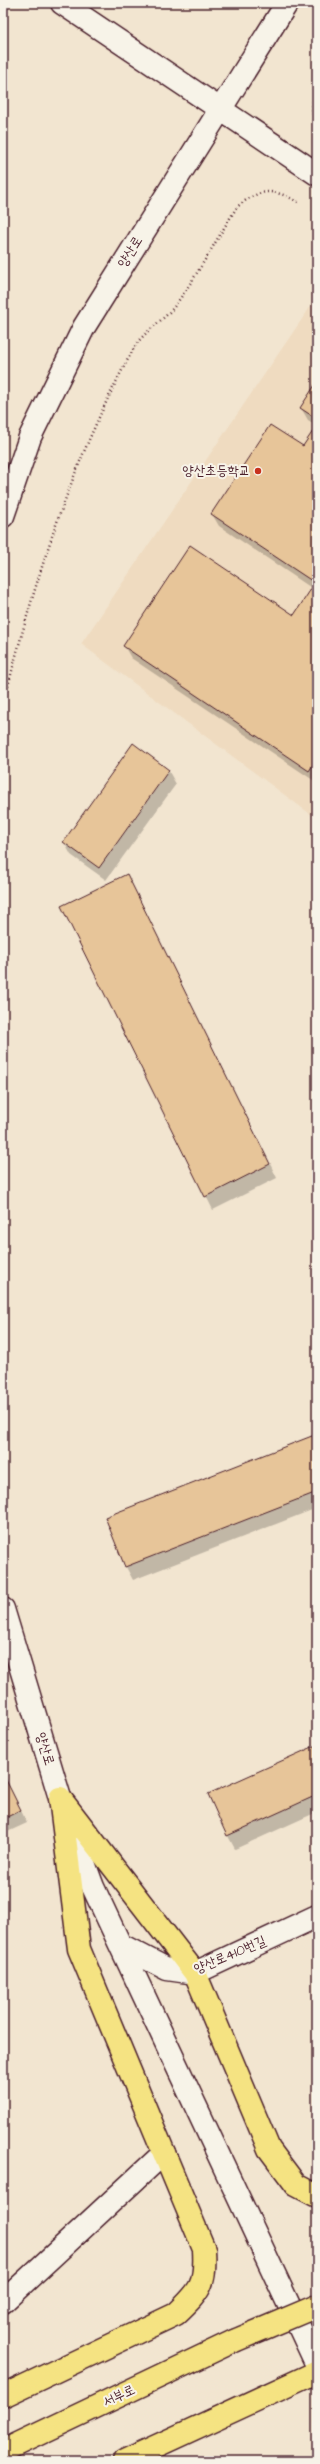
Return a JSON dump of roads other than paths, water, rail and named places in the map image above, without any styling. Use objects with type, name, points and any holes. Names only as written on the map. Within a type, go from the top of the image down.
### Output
[{"type":"main road","points":[[60,1798],[195,1973],[269,2150],[296,2185],[317,2196]]},
{"type":"main road","points":[[3,2396],[176,2314],[196,2295],[206,2274],[204,2249],[79,1948],[60,1798]]},
{"type":"main road","name":"서부로","points":[[3,2451],[234,2341],[317,2306]]},
{"type":"main road","points":[[124,2461],[317,2372]]},
{"type":"street","points":[[62,3],[317,174]]},
{"type":"street","name":"양산로","points":[[3,516],[30,438],[84,327],[219,109],[288,3]]},
{"type":"street","name":"양산로","points":[[3,1609],[60,1798],[93,1887],[317,2365]]},
{"type":"street","name":"양산로410번길","points":[[121,1945],[167,1969],[195,1973],[317,1916]]},
{"type":"street","points":[[3,2302],[164,2153]]},
{"type":"place","name":"양산초등학교","points":[[258,471]]}]
